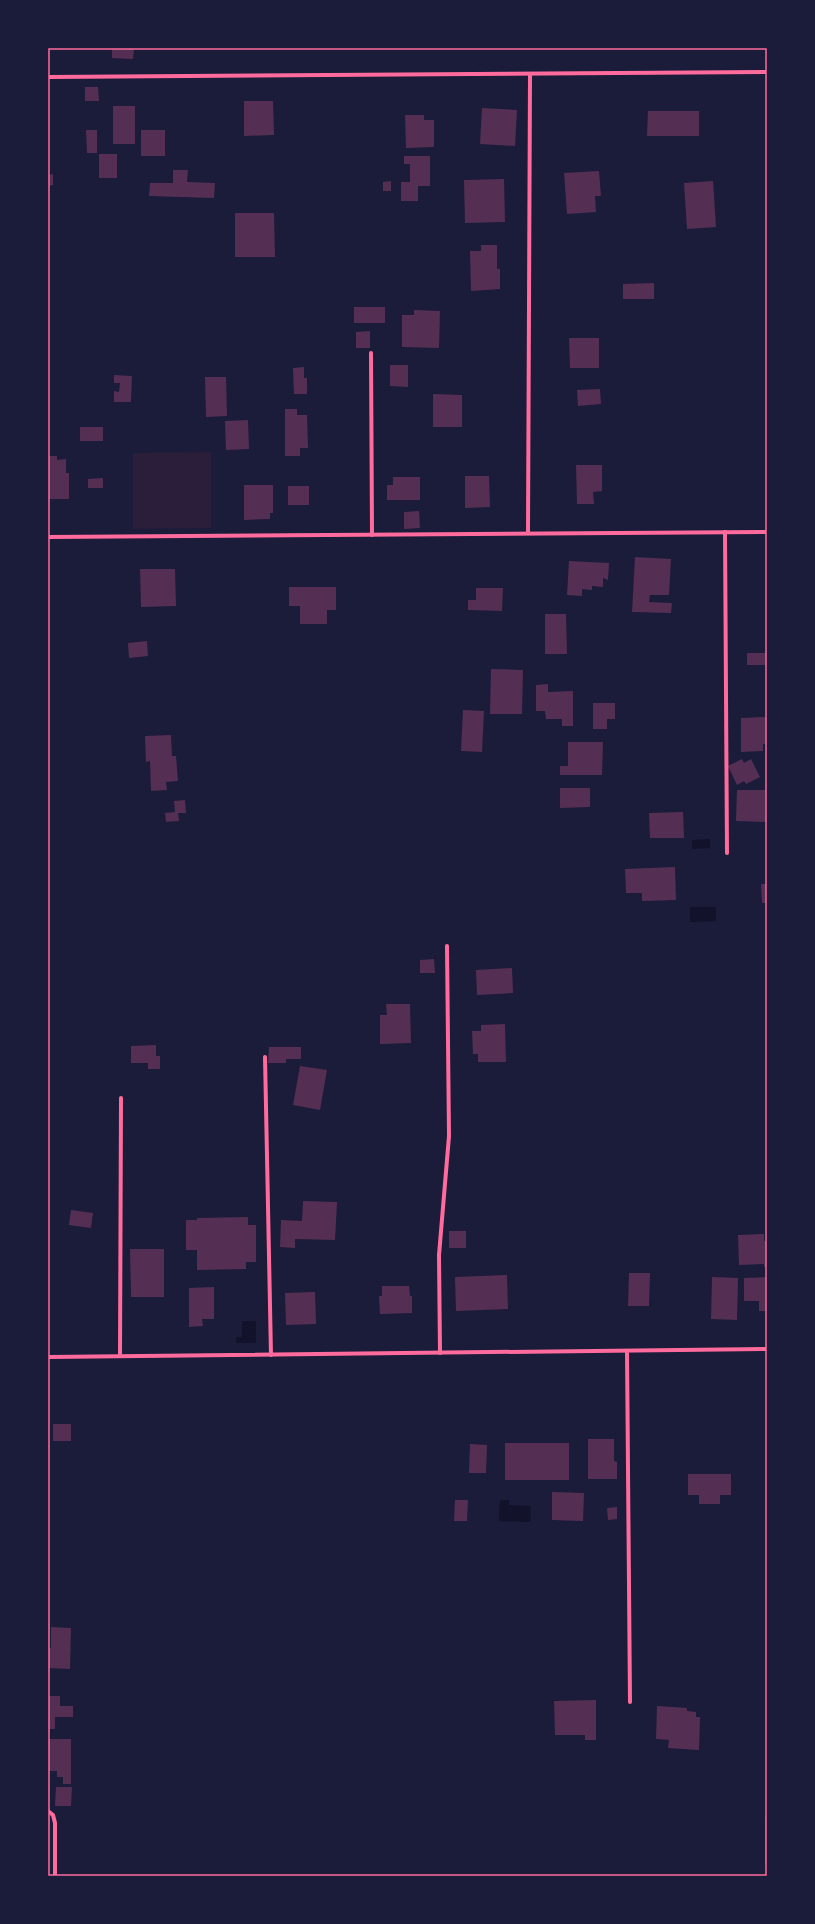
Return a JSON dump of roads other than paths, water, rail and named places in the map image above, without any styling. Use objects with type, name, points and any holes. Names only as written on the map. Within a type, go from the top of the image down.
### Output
[{"type":"street","points":[[48,77],[767,72]]},
{"type":"street","points":[[528,533],[530,74]]},
{"type":"street","points":[[371,353],[372,535]]},
{"type":"street","points":[[725,532],[726,853]]},
{"type":"street","points":[[48,537],[767,532]]},
{"type":"street","points":[[440,1353],[440,1255],[449,1136],[447,946]]},
{"type":"street","points":[[265,1057],[271,1354]]},
{"type":"street","points":[[120,1356],[121,1098]]},
{"type":"street","points":[[48,1357],[767,1349]]},
{"type":"street","points":[[627,1350],[630,1702]]},
{"type":"street","points":[[48,1811],[53,1815],[55,1823],[55,1876]]}]
